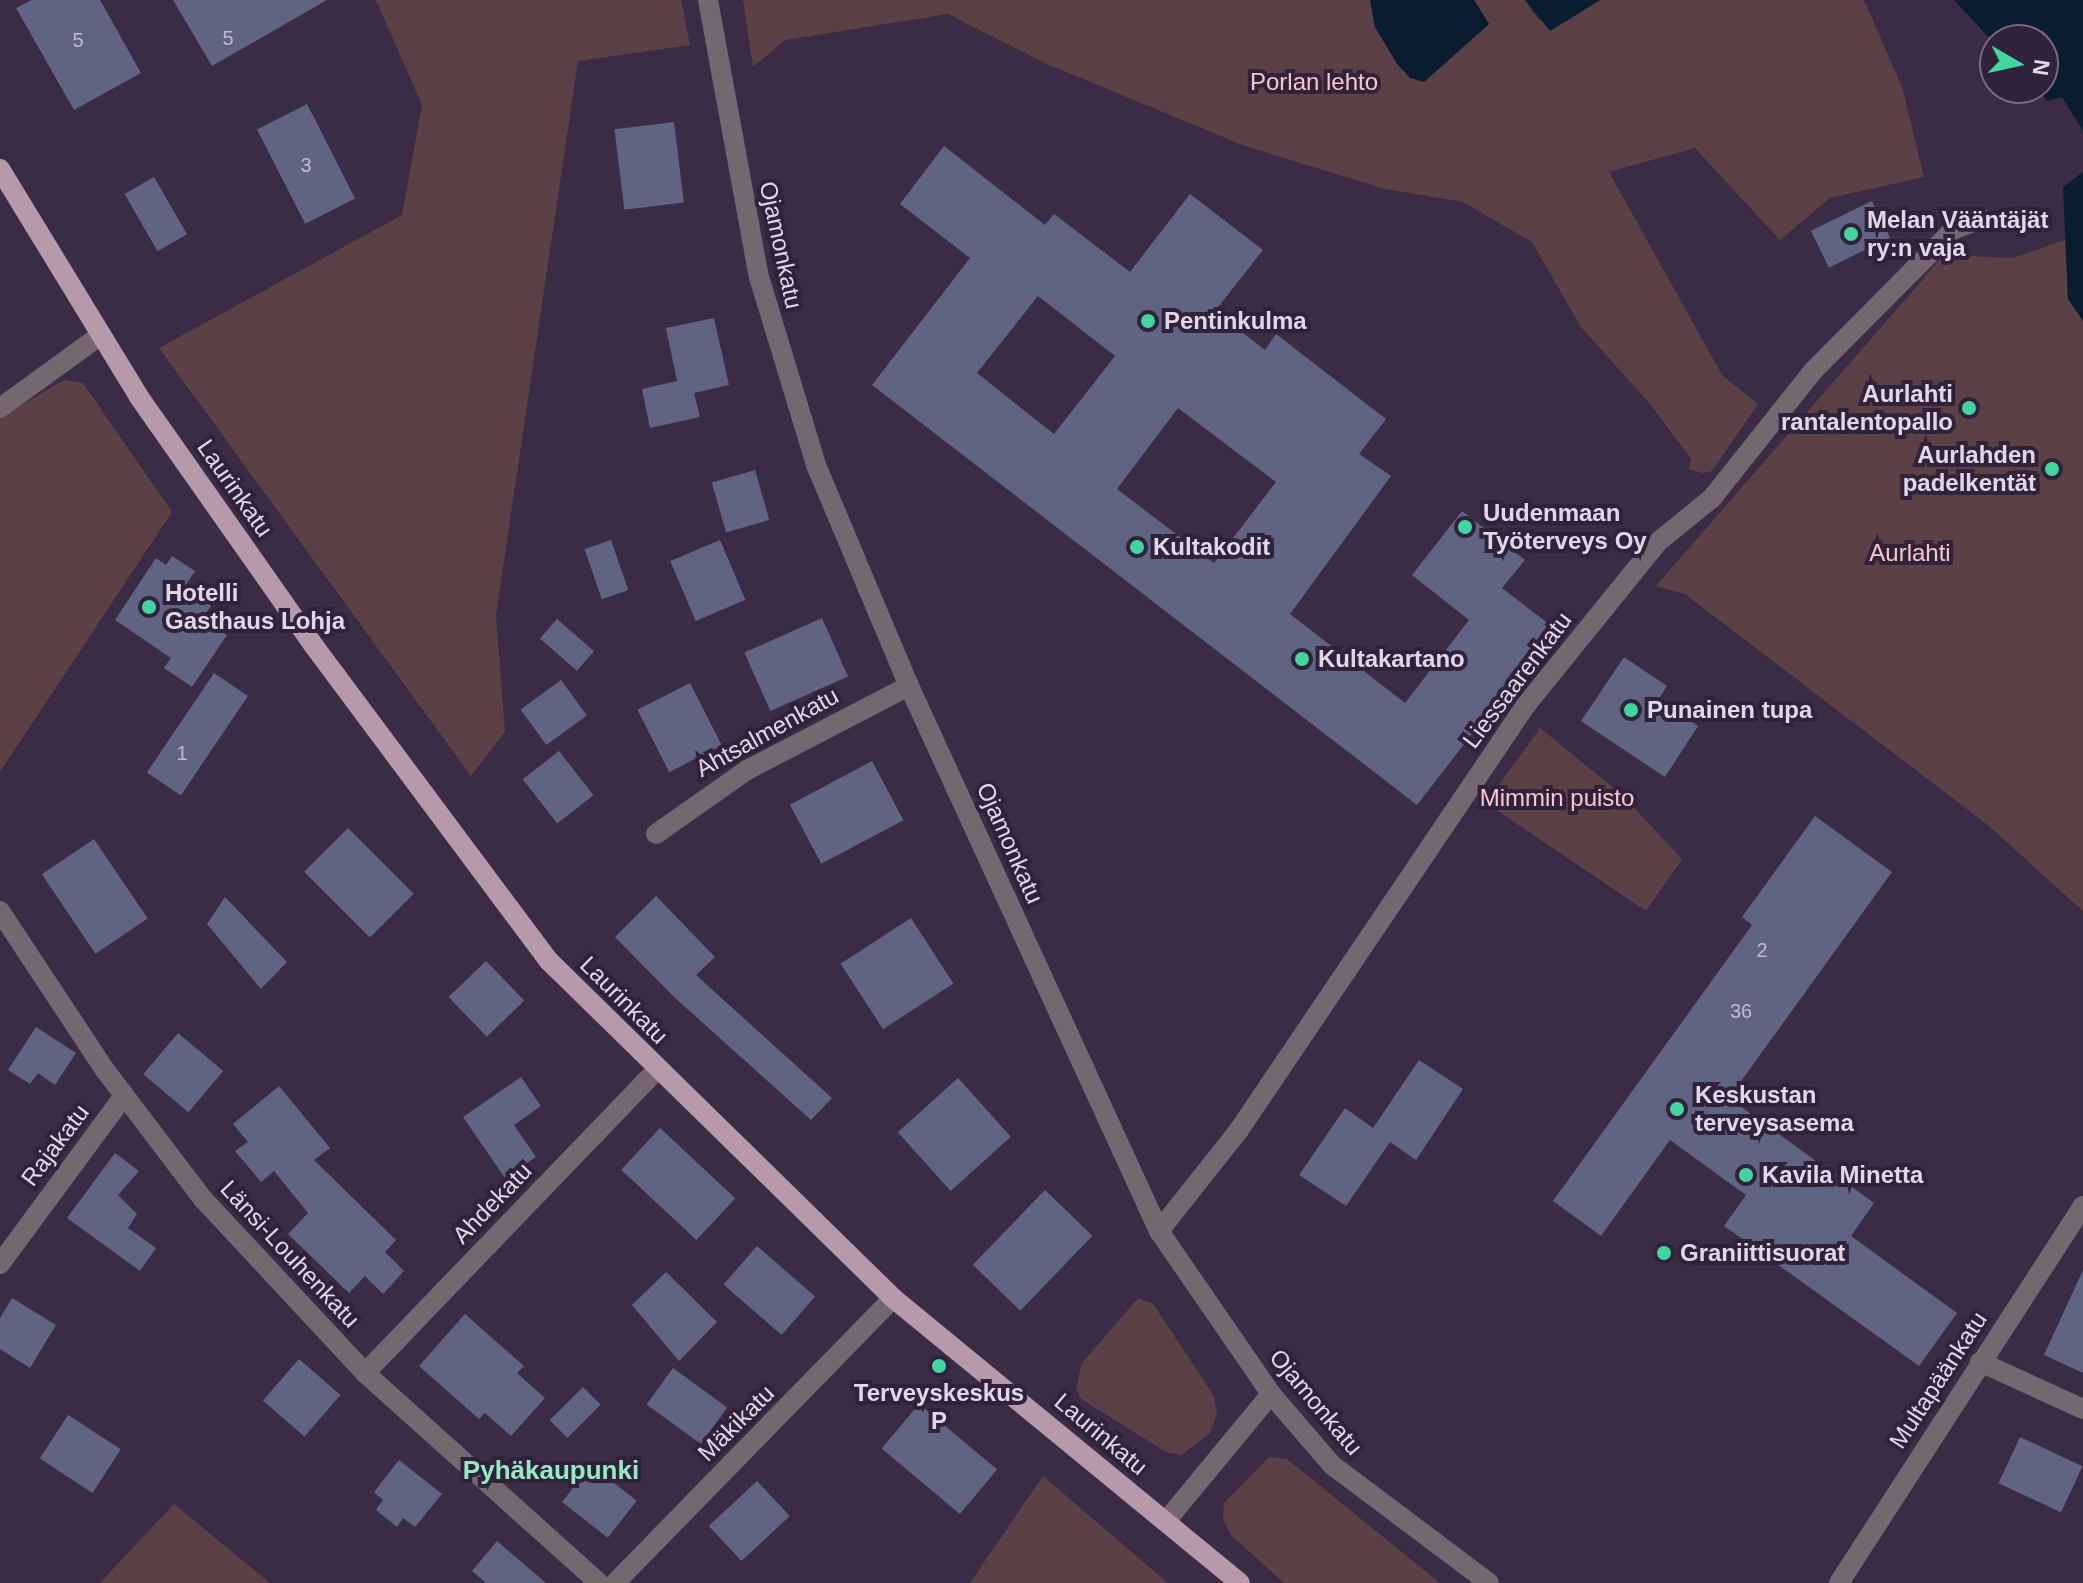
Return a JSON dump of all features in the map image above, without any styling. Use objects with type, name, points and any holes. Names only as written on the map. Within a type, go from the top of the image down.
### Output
[{"type":"main road","name":"Laurinkatu","points":[[0,169],[101,335],[314,646],[549,961],[893,1298],[1240,1583]]},
{"type":"street","name":"Ojamonkatu","points":[[708,0],[759,277],[786,379],[816,465],[909,686],[1159,1231],[1271,1394],[1332,1465],[1489,1583]]},
{"type":"street","name":"Liessaarenkatu","points":[[1159,1231],[1239,1130],[1526,705],[1649,553],[1712,498],[1813,371],[1943,240],[1954,229],[1982,219]]},
{"type":"street","points":[[0,408],[101,335]]},
{"type":"street","name":"Ahtsalmenkatu","points":[[656,834],[747,770],[909,686]]},
{"type":"street","name":"Länsi-Louhenkatu","points":[[0,911],[124,1096],[203,1199],[365,1373],[599,1583]]},
{"type":"street","name":"Ahdekatu","points":[[365,1373],[657,1070]]},
{"type":"street","name":"Rajakatu","points":[[0,1264],[124,1096]]},
{"type":"street","name":"Multapäänkatu","points":[[1839,1583],[2083,1206]]},
{"type":"street","name":"Mäkikatu","points":[[615,1583],[893,1298]]},
{"type":"street","points":[[1980,1362],[2083,1409]]},
{"type":"street","points":[[1166,1521],[1271,1394]]},
{"type":"green space","points":[[376,0],[681,0],[690,45],[578,61],[496,615],[505,732],[471,776],[159,348],[402,215],[422,105]]},
{"type":"green space","name":"Porlan lehto","points":[[743,0],[1370,0],[1375,27],[1424,82],[1489,24],[1474,0],[1525,0],[1538,19],[1564,23],[1600,0],[1864,0],[1902,87],[1924,177],[1830,198],[1780,240],[1695,148],[1609,172],[1722,375],[1758,404],[1712,471],[1703,473],[1689,469],[1691,459],[1651,405],[1581,327],[1532,242],[1463,202],[1385,189],[1245,146],[1047,64],[948,14],[785,40],[753,67]]},
{"type":"green space","name":"Aurlahti","points":[[2065,240],[2068,299],[2083,321],[2083,911],[1989,826],[1685,594],[1656,586],[1944,255],[2013,258]]},
{"type":"green space","points":[[64,380],[83,383],[172,512],[0,772],[0,418]]},
{"type":"green space","name":"Mimmin puisto","points":[[1540,728],[1621,794],[1682,859],[1646,911],[1486,803]]},
{"type":"green space","points":[[1138,1298],[1153,1304],[1214,1396],[1217,1414],[1209,1434],[1181,1455],[1166,1452],[1081,1399],[1076,1388],[1082,1363]]},
{"type":"green space","points":[[1269,1457],[1287,1459],[1440,1583],[1284,1583],[1231,1535],[1223,1519],[1224,1503]]},
{"type":"green space","points":[[1043,1476],[1168,1583],[970,1583]]},
{"type":"green space","points":[[174,1504],[270,1583],[100,1583]]},
{"type":"water","points":[[1370,0],[1474,0],[1489,24],[1424,82],[1410,78],[1397,64],[1375,27]]},
{"type":"water","points":[[1525,0],[1600,0],[1550,31]]},
{"type":"water","points":[[1954,0],[2083,0],[2083,131],[2062,97],[2059,98],[2059,24],[1979,24],[1979,27]]},
{"type":"water","points":[[2083,172],[2083,321],[2068,299],[2063,187]]},
{"type":"building","points":[[32,0],[100,0],[141,73],[74,110],[16,8]]},
{"type":"building","points":[[173,0],[327,0],[212,66]]},
{"type":"building","points":[[307,104],[355,198],[305,224],[257,129]]},
{"type":"building","points":[[674,122],[684,202],[624,210],[614,129]]},
{"type":"building","points":[[944,146],[1045,225],[1054,214],[1130,272],[1190,194],[1263,250],[1215,311],[1265,350],[1276,334],[1386,419],[1359,454],[1391,476],[1290,614],[1405,703],[1469,620],[1412,575],[1462,511],[1525,560],[1502,588],[1554,628],[1417,805],[872,385],[970,258],[900,204]],"holes":[[[1038,296],[1115,356],[1054,434],[977,373]],[[1178,408],[1276,482],[1214,563],[1117,489]]]},
{"type":"building","points":[[154,177],[187,234],[158,251],[125,194]]},
{"type":"building","points":[[1872,201],[1890,238],[1829,268],[1811,231]]},
{"type":"building","points":[[714,318],[729,385],[694,393],[700,417],[650,428],[642,389],[677,381],[666,328]]},
{"type":"building","points":[[755,470],[769,520],[726,532],[712,482]]},
{"type":"building","points":[[611,540],[628,590],[602,599],[585,549]]},
{"type":"building","points":[[720,540],[745,600],[696,621],[670,561]]},
{"type":"building","points":[[172,556],[195,571],[185,586],[212,604],[202,619],[227,635],[192,687],[164,668],[171,658],[115,620],[156,558],[166,565]]},
{"type":"building","points":[[822,618],[848,676],[770,711],[744,653]]},
{"type":"building","points":[[557,619],[594,651],[577,671],[540,639]]},
{"type":"building","name":"Punainen tupa","points":[[1624,657],[1667,686],[1658,700],[1698,726],[1665,777],[1581,721]]},
{"type":"building","points":[[214,673],[248,696],[181,795],[147,772]]},
{"type":"building","points":[[561,680],[587,716],[546,745],[521,709]]},
{"type":"building","points":[[690,683],[722,745],[669,772],[637,710]]},
{"type":"building","points":[[559,751],[593,795],[557,823],[523,779]]},
{"type":"building","points":[[872,761],[903,820],[821,864],[790,805]]},
{"type":"building","points":[[1815,816],[1892,872],[1729,1098],[1874,1203],[1851,1236],[1957,1313],[1919,1366],[1724,1226],[1746,1195],[1670,1140],[1601,1236],[1553,1201],[1752,925],[1742,917]]},
{"type":"building","points":[[348,828],[414,894],[370,938],[304,872]]},
{"type":"building","points":[[94,839],[148,919],[95,954],[42,874]]},
{"type":"building","points":[[656,896],[715,957],[696,975],[832,1098],[811,1120],[674,997],[615,937]]},
{"type":"building","points":[[225,897],[287,962],[261,989],[207,924]]},
{"type":"building","points":[[911,918],[953,983],[883,1029],[841,964]]},
{"type":"building","points":[[486,961],[524,1001],[487,1037],[449,997]]},
{"type":"building","points":[[36,1027],[76,1053],[55,1085],[38,1073],[30,1084],[8,1070]]},
{"type":"building","points":[[178,1033],[223,1071],[188,1112],[143,1074]]},
{"type":"building","points":[[1419,1060],[1463,1089],[1416,1160],[1390,1142],[1346,1206],[1299,1175],[1345,1108],[1373,1128]]},
{"type":"building","points":[[521,1077],[541,1106],[514,1125],[536,1157],[505,1178],[463,1117]]},
{"type":"building","points":[[958,1078],[1011,1137],[951,1191],[898,1132]]},
{"type":"building","points":[[279,1086],[330,1148],[314,1160],[396,1240],[385,1252],[404,1271],[383,1294],[365,1276],[349,1293],[288,1234],[308,1213],[274,1171],[261,1182],[235,1151],[248,1142],[233,1124]]},
{"type":"building","points":[[660,1128],[735,1198],[696,1240],[621,1170]]},
{"type":"building","points":[[115,1153],[139,1171],[118,1195],[137,1214],[128,1228],[156,1248],[140,1271],[67,1218]]},
{"type":"building","points":[[1045,1190],[1092,1236],[1020,1311],[973,1265]]},
{"type":"building","points":[[757,1246],[815,1297],[782,1335],[724,1284]]},
{"type":"building","points":[[2083,1270],[2083,1373],[2044,1355]]},
{"type":"building","points":[[666,1272],[717,1322],[679,1361],[632,1305]]},
{"type":"building","points":[[12,1298],[56,1325],[30,1368],[0,1349],[0,1318]]},
{"type":"building","points":[[465,1314],[524,1366],[517,1373],[545,1398],[511,1436],[485,1413],[479,1419],[419,1366]]},
{"type":"building","points":[[299,1359],[341,1395],[304,1437],[263,1401]]},
{"type":"building","points":[[673,1368],[727,1407],[701,1444],[647,1404]]},
{"type":"building","points":[[583,1387],[601,1405],[567,1438],[550,1420]]},
{"type":"building","points":[[919,1404],[997,1470],[960,1514],[882,1448]]},
{"type":"building","points":[[68,1415],[121,1449],[93,1493],[40,1459]]},
{"type":"building","points":[[2020,1437],[2083,1466],[2061,1512],[1998,1483]]},
{"type":"building","points":[[399,1460],[442,1494],[415,1527],[403,1518],[397,1527],[376,1510],[383,1500],[374,1492]]},
{"type":"building","points":[[591,1465],[637,1501],[608,1538],[562,1502]]},
{"type":"building","points":[[757,1481],[790,1516],[741,1561],[709,1526]]},
{"type":"building","points":[[497,1541],[546,1583],[486,1583],[472,1571]]},
{"type":"place","name":"Melan Vääntäjät ry:n vaja","points":[[1851,234]]},
{"type":"place","name":"Pentinkulma","points":[[1148,321]]},
{"type":"place","name":"Aurlahti rantalentopallo","points":[[1969,408]]},
{"type":"place","name":"Aurlahden padelkentät","points":[[2052,469]]},
{"type":"place","name":"Uudenmaan Työterveys Oy","points":[[1465,527]]},
{"type":"place","name":"Kultakodit","points":[[1137,547]]},
{"type":"place","name":"Hotelli Gasthaus Lohja","points":[[149,607]]},
{"type":"place","name":"Kultakartano","points":[[1302,659]]},
{"type":"place","name":"Punainen tupa","points":[[1631,710]]},
{"type":"place","name":"Keskustan terveysasema","points":[[1677,1109]]},
{"type":"place","name":"Kavila Minetta","points":[[1746,1175]]},
{"type":"place","name":"Graniittisuorat","points":[[1664,1253]]},
{"type":"place","name":"Terveyskeskus P","points":[[939,1366]]},
{"type":"district","name":"Pyhäkaupunki","points":[[551,1471]]}]
